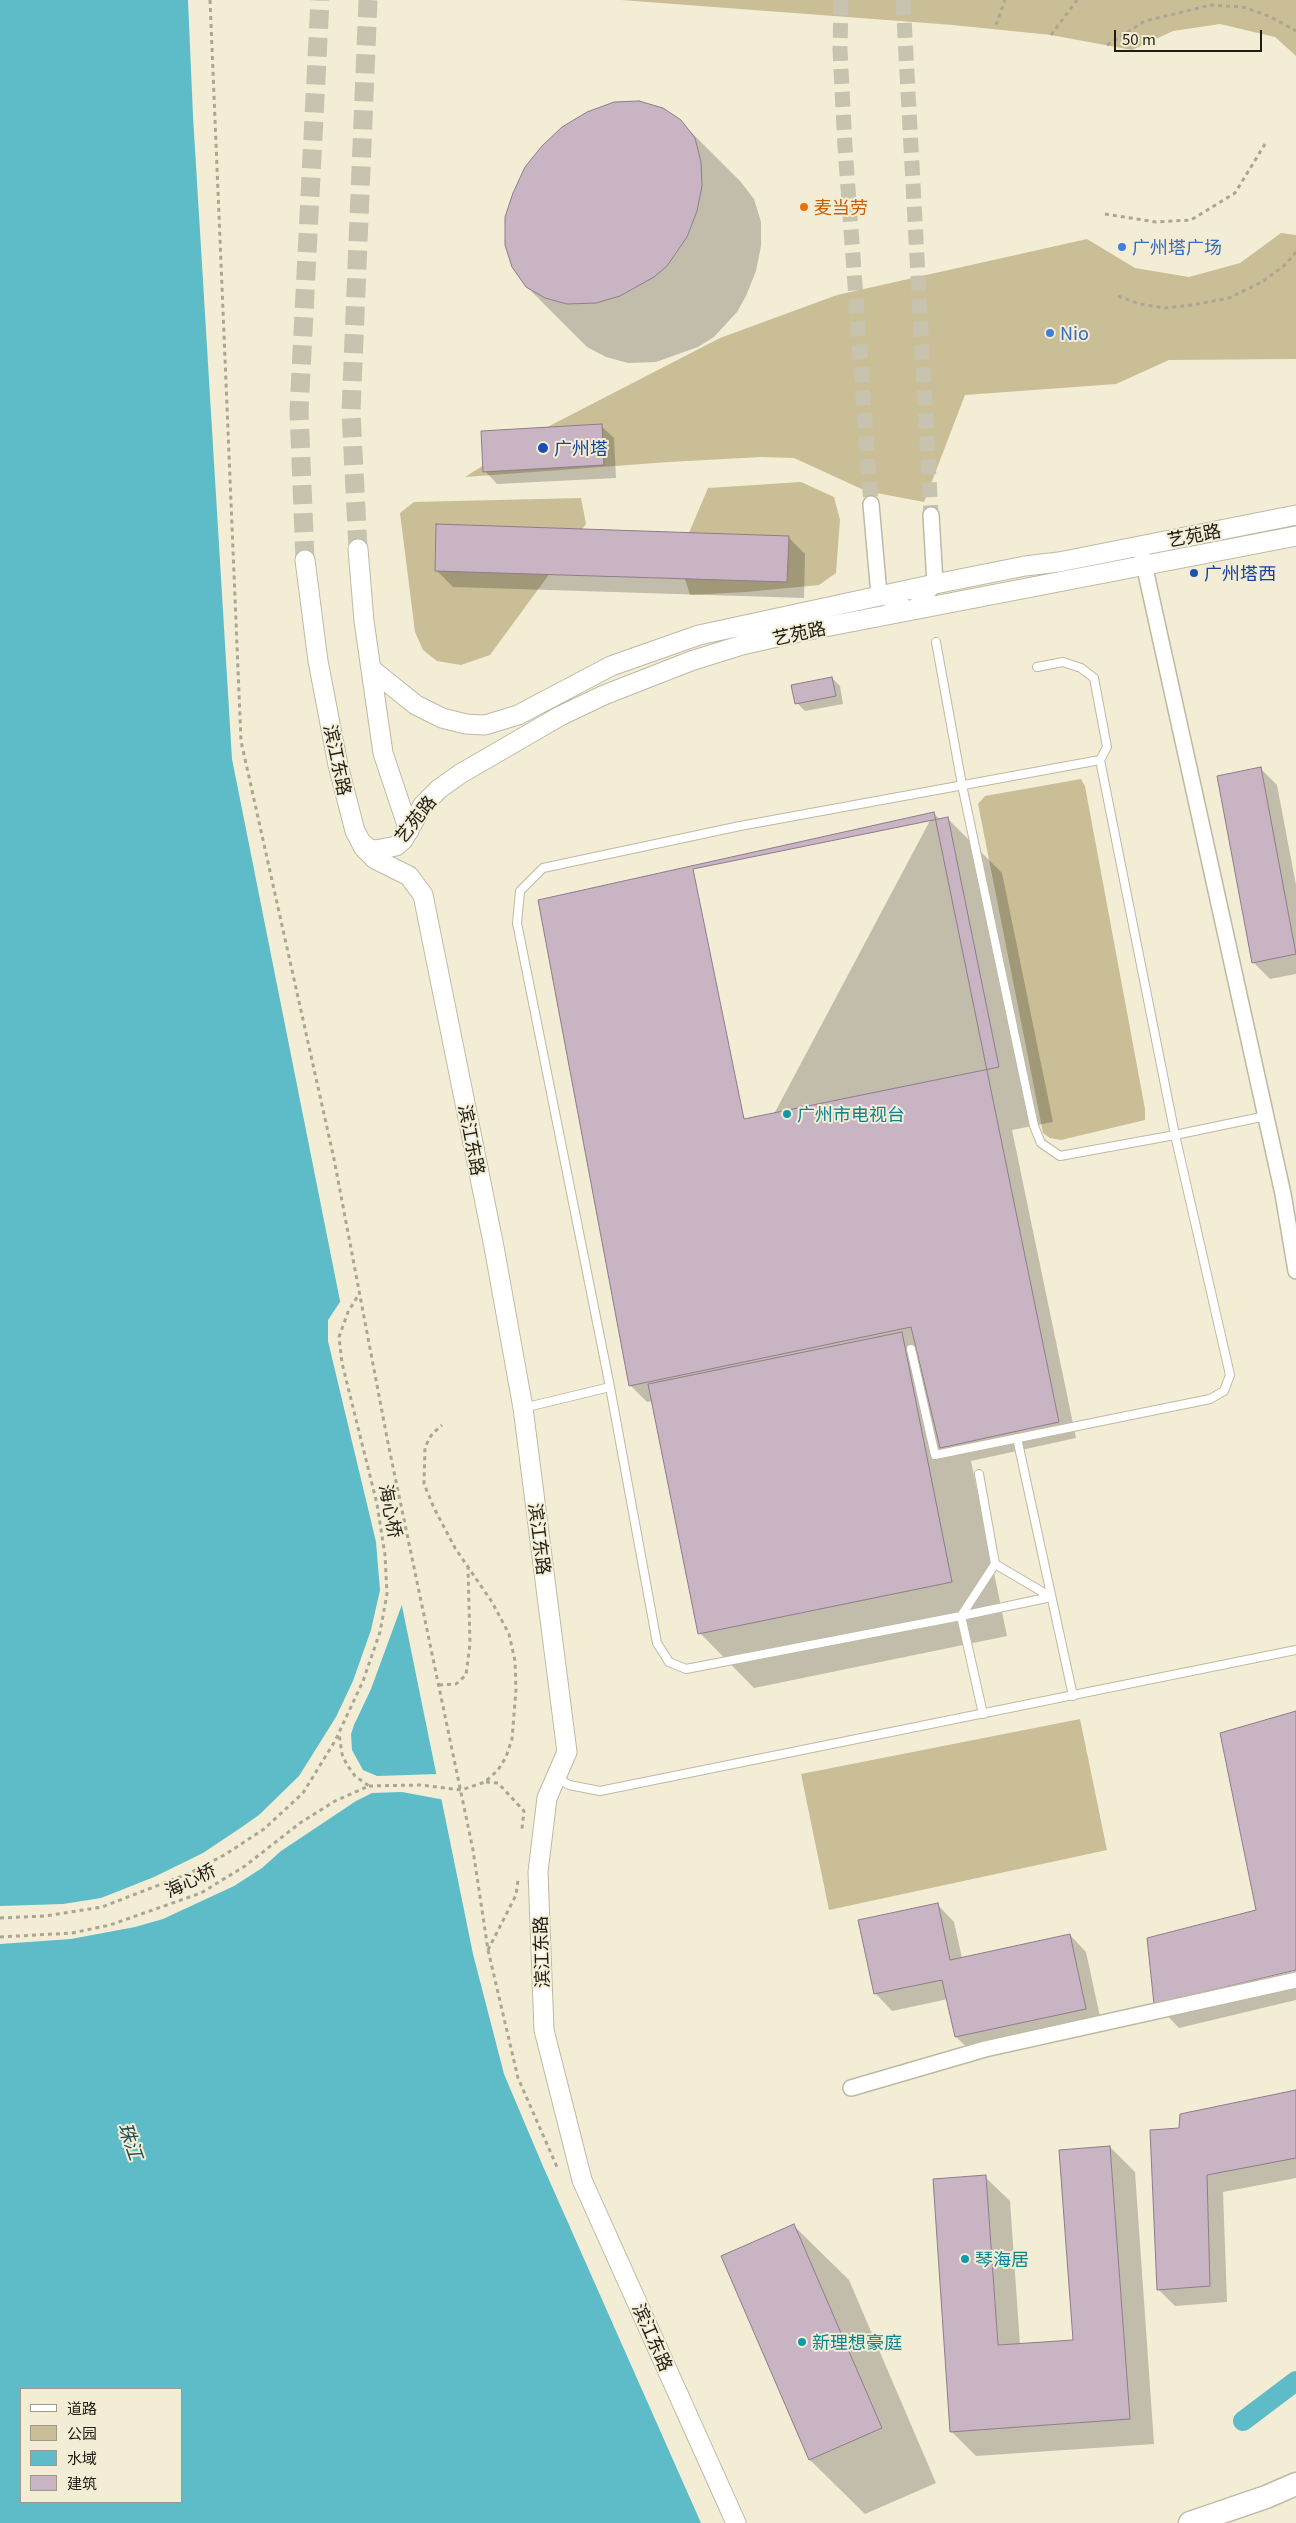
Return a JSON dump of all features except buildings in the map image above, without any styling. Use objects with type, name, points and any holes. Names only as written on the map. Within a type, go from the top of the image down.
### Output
[{"type":"main road","points":[[1190,2523],[1266,2497],[1296,2484]]},
{"type":"street","points":[[871,504],[879,596],[912,610],[935,584],[931,515]]},
{"type":"street","name":"艺苑路","points":[[370,668],[416,705],[442,718],[466,724],[485,725],[518,715],[611,666],[652,650],[716,631],[935,584],[1296,515]]},
{"type":"street","name":"艺苑路","points":[[361,843],[369,849],[388,849],[403,840],[423,805],[460,774],[518,738],[604,695],[683,664],[742,646],[912,610],[1296,536]]},
{"type":"street","points":[[1140,546],[1266,1116],[1289,1192],[1296,1271]]},
{"type":"street","points":[[358,549],[370,668],[383,754],[409,831]]},
{"type":"street","name":"滨江东路","points":[[306,560],[318,661],[336,755],[355,831],[361,843],[375,859],[409,876],[423,896],[492,1237],[523,1408],[567,1752],[547,1798],[538,1872],[544,2030],[582,2180],[736,2523]]},
{"type":"street","points":[[851,2088],[985,2049],[1296,1980]]},
{"type":"lane","points":[[936,642],[962,785],[1034,1126],[1041,1143],[1060,1156],[1266,1116]]},
{"type":"lane","points":[[911,1349],[935,1455],[1210,1399],[1224,1391],[1230,1375],[1175,1135],[1100,760],[1107,747],[1094,678],[1081,668],[1063,662],[1037,667]]},
{"type":"lane","points":[[1051,1597],[686,1669],[669,1662],[657,1643],[610,1387],[517,923],[520,891],[543,868],[740,826],[1100,760]]},
{"type":"lane","points":[[523,1408],[610,1387]]},
{"type":"lane","points":[[1017,1438],[1072,1696]]},
{"type":"lane","points":[[980,1474],[995,1564],[961,1616],[983,1714]]},
{"type":"lane","points":[[995,1564],[1051,1597]]},
{"type":"lane","points":[[556,1778],[569,1785],[600,1791],[1296,1650]]},
{"type":"path","points":[[210,0],[241,741],[334,1159],[388,1443],[474,1850],[488,1950],[518,2078],[558,2169]]},
{"type":"path","points":[[996,25],[1005,0]]},
{"type":"path","points":[[1051,35],[1077,0]]},
{"type":"path","points":[[1107,45],[1145,20],[1211,5],[1244,7],[1269,16],[1296,31]]},
{"type":"path","points":[[1105,214],[1156,222],[1191,220],[1235,193],[1265,144]]},
{"type":"path","points":[[1118,296],[1140,304],[1165,308],[1229,298],[1262,282],[1286,264],[1296,252]]},
{"type":"path","name":"海心桥","points":[[0,1918],[45,1916],[102,1907],[190,1873],[226,1854],[264,1829],[303,1793],[339,1733],[363,1682],[380,1632],[387,1594],[385,1555],[377,1504],[344,1372],[339,1337],[348,1312],[360,1293]]},
{"type":"path","points":[[442,1425],[432,1434],[425,1447],[424,1484],[434,1508],[468,1567],[492,1602],[509,1634],[515,1661],[516,1690],[512,1739],[506,1757],[498,1770],[485,1782]]},
{"type":"path","points":[[439,1685],[456,1684],[466,1675],[470,1644],[468,1567]]},
{"type":"path","points":[[339,1733],[342,1754],[348,1765],[355,1776],[370,1786]]},
{"type":"path","points":[[461,1790],[485,1782],[498,1783],[524,1811],[521,1839]]},
{"type":"path","name":"海心桥","points":[[0,1937],[72,1933],[110,1925],[201,1893],[245,1866],[307,1818],[335,1801],[370,1786],[420,1785],[461,1790]]},
{"type":"path","points":[[488,1950],[516,1895],[518,1876]]},
{"type":"green space","points":[[621,0],[1296,0],[1296,56],[1275,37],[1220,24],[1173,31],[1132,50],[1051,35],[953,25]]},
{"type":"green space","points":[[1281,233],[1296,235],[1296,359],[1169,360],[1116,384],[965,395],[924,502],[866,491],[794,458],[761,457],[669,462],[465,477],[528,437],[720,338],[837,295],[1087,239],[1135,268],[1189,277],[1240,263]]},
{"type":"green space","points":[[801,482],[834,497],[840,520],[836,573],[819,585],[690,595],[681,566],[686,540],[708,488]]},
{"type":"green space","points":[[581,498],[586,524],[490,655],[461,665],[437,661],[423,650],[415,632],[400,513],[414,502]]},
{"type":"green space","points":[[1081,779],[1085,786],[1145,1109],[1145,1120],[1061,1140],[1050,1138],[1043,1133],[978,804],[985,796]]},
{"type":"green space","points":[[1080,1719],[1107,1850],[829,1910],[801,1774]]},
{"type":"water","name":"珠江","points":[[0,0],[188,0],[193,116],[232,759],[349,1346],[473,1954],[504,2074],[701,2523],[0,2523]]},
{"type":"pier","points":[[342,1299],[404,1599],[371,1689],[354,1725],[351,1734],[352,1750],[363,1770],[377,1776],[439,1774],[445,1800],[402,1792],[372,1793],[356,1801],[281,1851],[262,1868],[234,1886],[163,1919],[135,1927],[71,1939],[0,1944],[0,1906],[63,1904],[101,1898],[154,1877],[203,1853],[239,1829],[259,1815],[299,1776],[336,1717],[353,1681],[371,1630],[380,1590],[376,1542],[328,1341],[328,1320]]},
{"type":"waterway","points":[[1243,2421],[1296,2381]]},
{"type":"tunnel","points":[[305,560],[299,411],[320,0]]},
{"type":"tunnel","points":[[358,549],[351,412],[368,0]]},
{"type":"tunnel","points":[[841,0],[840,50],[845,147],[871,504]]},
{"type":"tunnel","points":[[903,0],[931,515]]},
{"type":"place","name":"麦当劳","points":[[804,207]]},
{"type":"place","name":"广州塔广场","points":[[1122,247]]},
{"type":"place","name":"Nio","points":[[1050,333]]},
{"type":"place","name":"广州塔","points":[[543,448]]},
{"type":"place","name":"广州塔西","points":[[1194,573]]},
{"type":"place","name":"广州市电视台","points":[[787,1114]]},
{"type":"place","name":"琴海居","points":[[965,2259]]},
{"type":"place","name":"新理想豪庭","points":[[802,2342]]}]
